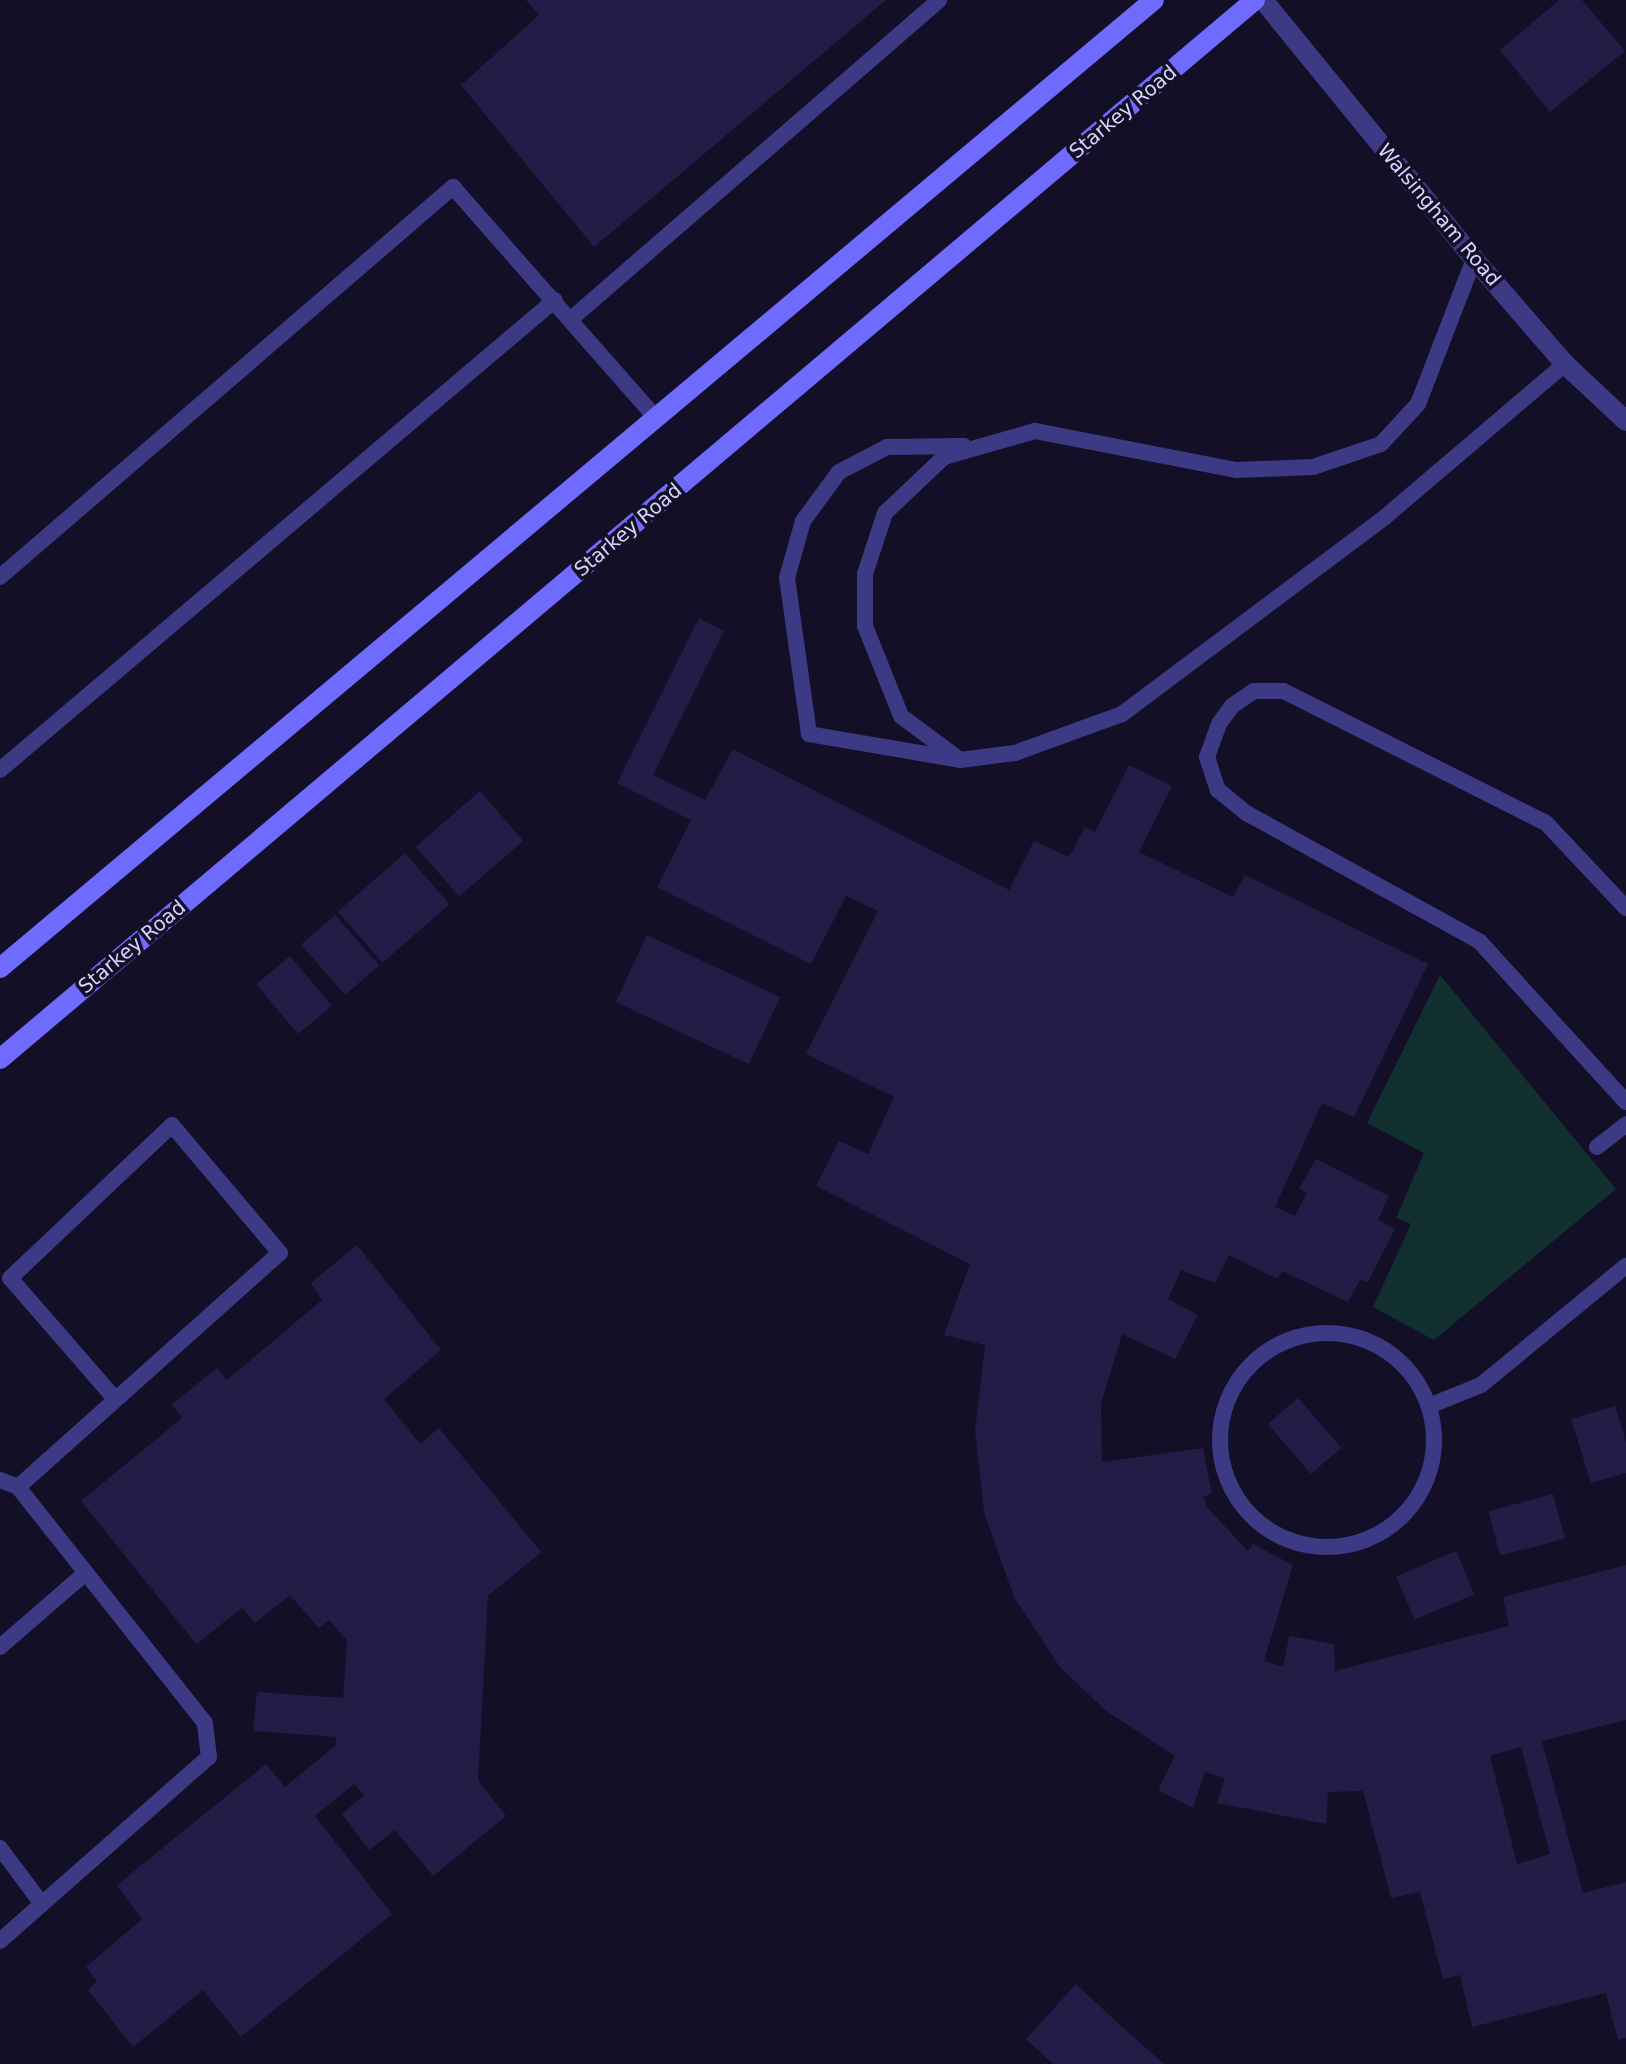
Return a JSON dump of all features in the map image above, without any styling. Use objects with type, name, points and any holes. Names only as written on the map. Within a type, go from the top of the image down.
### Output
[{"type":"main road","points":[[0,968],[1154,0]]},
{"type":"main road","name":"Starkey Road","points":[[0,1059],[1255,0]]},
{"type":"street","name":"Walsingham Road","points":[[1263,0],[1474,259],[1565,364],[1626,421]]},
{"type":"lane","points":[[571,319],[939,0]]},
{"type":"lane","points":[[0,577],[453,187],[656,418]]},
{"type":"lane","points":[[960,760],[901,716],[865,626],[865,574],[885,513],[944,457],[1035,431],[1236,470],[1313,467],[1381,444],[1418,404],[1474,259]]},
{"type":"lane","points":[[0,770],[555,300]]},
{"type":"lane","points":[[974,446],[887,447],[839,472],[803,521],[787,578],[809,734],[960,760],[1015,753],[1122,714],[1385,517],[1565,364]]},
{"type":"lane","points":[[1626,908],[1546,823],[1283,691],[1254,691],[1232,706],[1219,724],[1207,757],[1218,790],[1248,814],[1479,941],[1626,1102]]},
{"type":"lane","points":[[1597,1147],[1626,1124]]},
{"type":"lane","points":[[18,1487],[280,1253],[172,1125],[10,1278],[115,1399]]},
{"type":"lane","points":[[1429,1406],[1481,1385],[1626,1266]]},
{"type":"lane","points":[[1325,1332],[1369,1342],[1389,1352],[1413,1376],[1429,1406],[1435,1443],[1427,1479],[1415,1501],[1379,1534],[1344,1547],[1307,1545],[1272,1532],[1244,1508],[1225,1476],[1221,1431],[1224,1408],[1238,1378],[1262,1353],[1292,1337],[1325,1332]]},
{"type":"lane","points":[[0,1480],[18,1487],[83,1575],[205,1723],[209,1757],[0,1941]]},
{"type":"lane","points":[[0,1647],[83,1575]]},
{"type":"lane","points":[[0,1848],[42,1904]]},
{"type":"green space","points":[[1440,975],[1616,1189],[1434,1340],[1373,1307],[1411,1224],[1396,1218],[1424,1153],[1367,1123]]},
{"type":"building","points":[[526,0],[886,0],[594,247],[461,85],[539,15]]},
{"type":"building","points":[[1559,0],[1582,0],[1625,51],[1550,112],[1500,50]]},
{"type":"building","points":[[699,618],[724,631],[653,775],[705,800],[733,749],[1009,890],[1034,841],[1069,857],[1085,827],[1095,832],[1129,765],[1172,786],[1139,852],[1233,897],[1245,875],[1428,964],[1354,1117],[1322,1103],[1275,1207],[1295,1216],[1307,1193],[1299,1189],[1316,1159],[1389,1196],[1378,1220],[1395,1229],[1368,1282],[1360,1280],[1348,1302],[1282,1271],[1277,1279],[1229,1255],[1215,1283],[1181,1270],[1168,1299],[1198,1315],[1175,1359],[1122,1334],[1101,1404],[1102,1462],[1203,1448],[1212,1494],[1204,1496],[1207,1507],[1248,1551],[1253,1544],[1293,1565],[1264,1661],[1283,1667],[1289,1636],[1334,1644],[1335,1671],[1509,1626],[1503,1597],[1626,1565],[1626,1720],[1542,1741],[1583,1893],[1626,1882],[1626,2038],[1618,2040],[1606,1993],[1472,2027],[1460,1975],[1443,1979],[1420,1892],[1391,1898],[1363,1791],[1328,1792],[1326,1824],[1217,1803],[1225,1778],[1205,1772],[1193,1808],[1158,1790],[1175,1756],[1105,1710],[1059,1666],[1014,1597],[984,1512],[975,1431],[985,1345],[944,1335],[970,1264],[816,1186],[839,1141],[868,1154],[894,1097],[806,1054],[878,911],[846,896],[811,964],[657,887],[691,820],[617,783]],"holes":[[[1521,1747],[1550,1854],[1517,1864],[1490,1756]]]},
{"type":"building","points":[[480,791],[523,841],[459,897],[416,847]]},
{"type":"building","points":[[405,853],[450,904],[382,963],[338,911]]},
{"type":"building","points":[[335,915],[379,966],[345,995],[301,945]]},
{"type":"building","points":[[647,935],[780,997],[749,1064],[616,1002]]},
{"type":"building","points":[[290,956],[332,1006],[298,1034],[256,984]]},
{"type":"building","points":[[357,1245],[441,1350],[384,1399],[420,1444],[439,1428],[541,1552],[488,1596],[478,1780],[506,1816],[433,1876],[395,1830],[369,1850],[342,1814],[364,1795],[354,1784],[315,1816],[392,1914],[241,2037],[203,1990],[133,2047],[88,1990],[97,1981],[86,1967],[142,1919],[117,1885],[266,1764],[285,1787],[336,1745],[336,1737],[253,1731],[257,1692],[343,1698],[347,1640],[329,1620],[319,1628],[290,1595],[255,1623],[242,1608],[196,1644],[81,1501],[182,1418],[172,1404],[217,1368],[227,1380],[322,1300],[311,1283]]},
{"type":"building","points":[[1298,1398],[1341,1448],[1311,1474],[1268,1424]]},
{"type":"building","points":[[1615,1406],[1626,1442],[1626,1473],[1591,1483],[1571,1419]]},
{"type":"building","points":[[1553,1494],[1565,1538],[1500,1556],[1488,1511]]},
{"type":"building","points":[[1456,1551],[1474,1594],[1415,1620],[1396,1576]]},
{"type":"building","points":[[1076,1984],[1164,2064],[1053,2064],[1026,2039]]}]
